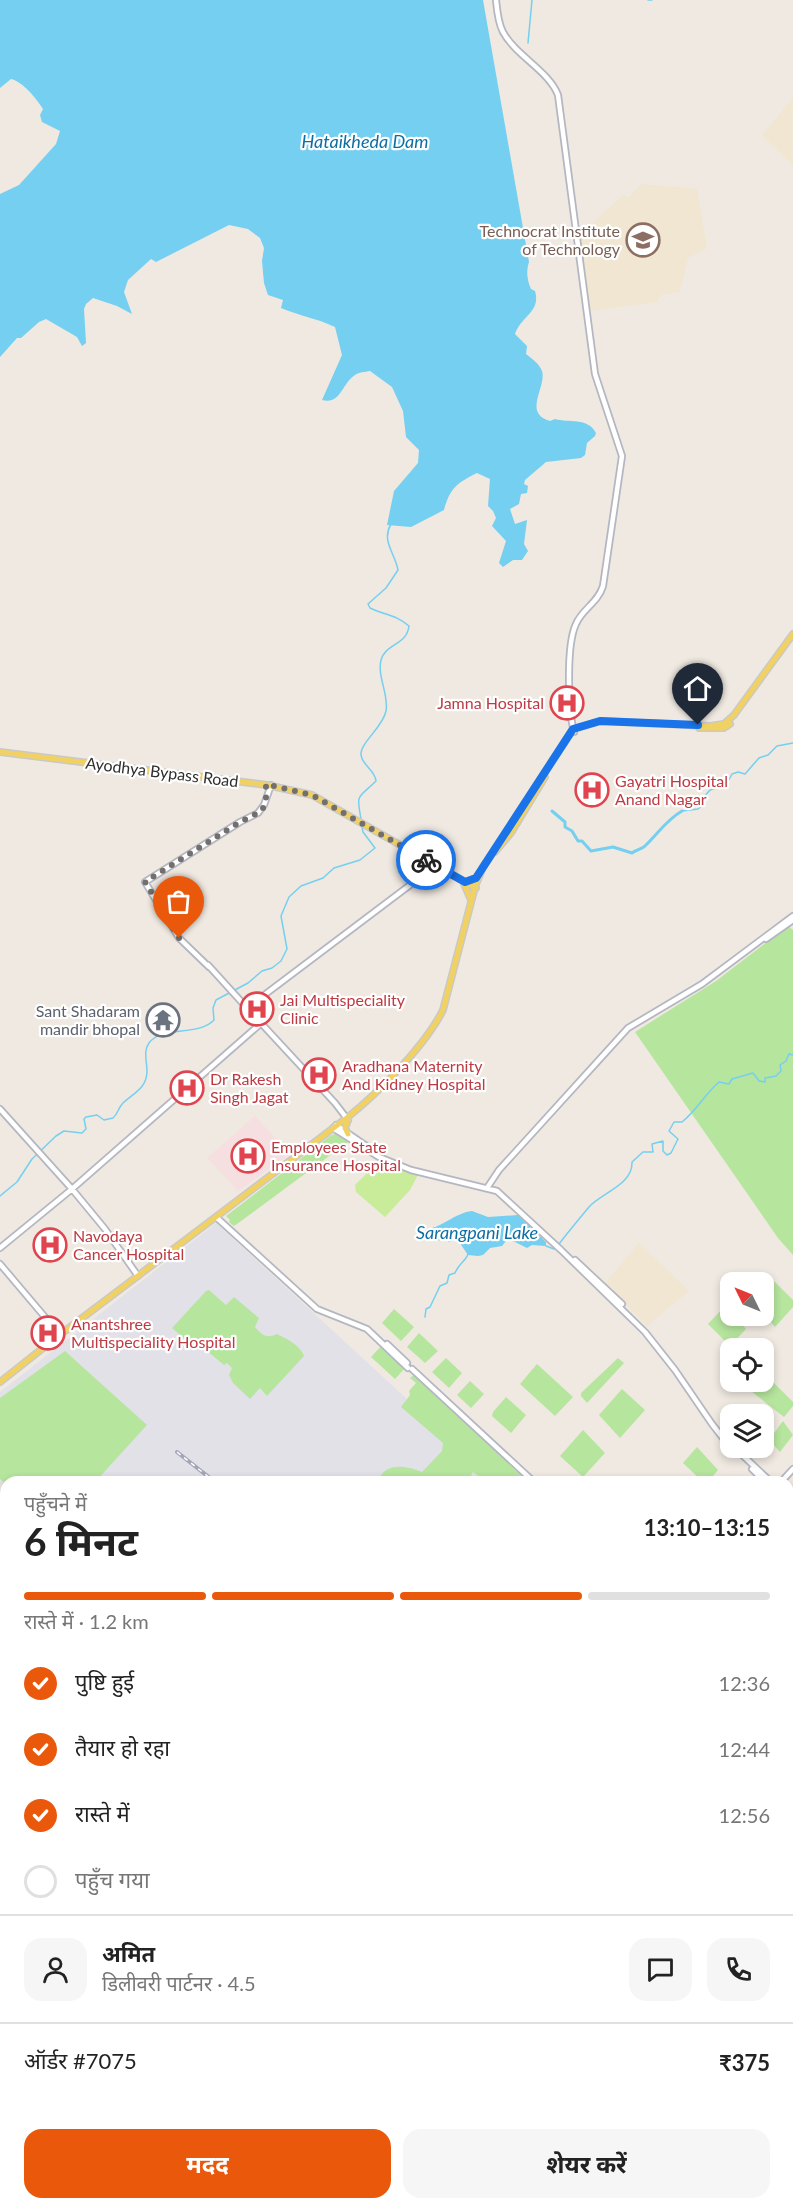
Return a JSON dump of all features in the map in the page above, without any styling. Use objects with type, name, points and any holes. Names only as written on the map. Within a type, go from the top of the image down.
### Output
[{"type":"main road","points":[[348,1134],[345,1128],[347,1119],[375,1098],[439,1024],[446,1009],[480,875],[574,730],[600,723],[724,728],[731,723],[793,636]]},
{"type":"main road","name":"Ayodhya Bypass Road","points":[[0,753],[268,786],[307,793],[476,890]]},
{"type":"main road","points":[[59,1336],[336,1128],[373,1097],[437,1022],[444,1008],[471,901],[485,868],[508,832]]},
{"type":"main road","points":[[471,901],[464,883],[480,875]]},
{"type":"main road","points":[[0,1383],[217,1217]]},
{"type":"street","points":[[496,0],[502,31],[517,51],[555,87],[558,95],[595,374],[622,456],[606,574],[600,597],[581,616],[573,635],[569,689],[574,730]]},
{"type":"street","points":[[268,786],[260,812],[148,882],[176,928],[347,1119]]},
{"type":"street","points":[[247,1008],[424,877],[431,864]]},
{"type":"street","points":[[488,1187],[632,1027],[691,994],[791,921]]},
{"type":"street","points":[[254,1016],[259,1025],[347,1119]]},
{"type":"street","points":[[0,1249],[71,1190],[259,1025]]},
{"type":"street","points":[[0,1111],[71,1190],[137,1276]]},
{"type":"street","points":[[336,1128],[377,1154]]},
{"type":"street","points":[[336,1128],[377,1154],[424,1174],[488,1187],[496,1191],[562,1249],[647,1330],[678,1368],[720,1430]]},
{"type":"street","points":[[217,1217],[318,1307],[368,1327],[526,1476]]},
{"type":"street","points":[[562,1249],[645,1332],[720,1433]]},
{"type":"street","points":[[0,1265],[59,1336]]},
{"type":"street","points":[[742,1458],[759,1476]]},
{"type":"street","points":[[744,1458],[764,1476]]},
{"type":"shaded area","points":[[793,98],[793,165],[762,135]]},
{"type":"shaded area","name":"Technocrat Institute of Technology","points":[[641,184],[697,189],[707,248],[688,258],[680,292],[661,295],[657,302],[589,311],[579,233],[623,195],[629,197]]},
{"type":"shaded area","name":"Employees State Insurance Hospital","points":[[255,1116],[290,1154],[238,1191],[207,1158]]},
{"type":"shaded area","points":[[216,1223],[490,1476],[0,1476],[0,1392]]},
{"type":"shaded area","points":[[639,1243],[689,1291],[647,1326],[615,1293],[613,1288],[608,1288],[604,1284]]},
{"type":"green space","points":[[788,926],[793,930],[793,1255],[778,1238],[635,1032],[716,981]]},
{"type":"green space","points":[[335,1134],[348,1142],[237,1224],[234,1226],[229,1222],[226,1216]]},
{"type":"green space","points":[[384,1160],[418,1175],[410,1190],[385,1217],[356,1192],[355,1185]]},
{"type":"green space","points":[[774,1281],[793,1300],[793,1307],[775,1327]]},
{"type":"green space","points":[[209,1290],[226,1305],[234,1297],[259,1318],[255,1327],[262,1334],[270,1336],[277,1334],[293,1343],[302,1352],[304,1356],[267,1396],[260,1388],[250,1399],[233,1383],[229,1375],[232,1368],[227,1363],[224,1365],[201,1346],[196,1349],[172,1328]]},
{"type":"green space","points":[[394,1309],[414,1327],[401,1341],[382,1323]]},
{"type":"green space","points":[[720,1311],[720,1326],[743,1326],[746,1329],[738,1338],[722,1338],[708,1324]]},
{"type":"green space","points":[[419,1333],[438,1351],[425,1363],[407,1347]]},
{"type":"green space","points":[[382,1345],[404,1366],[395,1379],[371,1357]]},
{"type":"green space","points":[[65,1351],[147,1425],[101,1476],[0,1476],[0,1398]]},
{"type":"green space","points":[[446,1358],[462,1373],[449,1388],[432,1372]]},
{"type":"green space","points":[[618,1358],[624,1363],[587,1403],[581,1393]]},
{"type":"green space","points":[[537,1364],[573,1397],[555,1416],[520,1384]]},
{"type":"green space","points":[[414,1375],[522,1476],[478,1476],[473,1472],[472,1476],[381,1476],[385,1471],[397,1467],[422,1472],[442,1451],[443,1443],[401,1407],[416,1383],[410,1378]]},
{"type":"green space","points":[[470,1381],[484,1394],[471,1408],[457,1395]]},
{"type":"green space","points":[[774,1383],[793,1402],[793,1406],[784,1417],[774,1409],[774,1404],[768,1404],[752,1392],[774,1392]]},
{"type":"green space","points":[[622,1389],[645,1410],[620,1438],[599,1415]]},
{"type":"green space","points":[[506,1397],[526,1415],[511,1433],[492,1416]]},
{"type":"green space","points":[[783,1421],[793,1435],[780,1452],[774,1445],[774,1433]]},
{"type":"green space","points":[[583,1430],[605,1453],[584,1476],[560,1456]]},
{"type":"green space","points":[[697,1447],[718,1470],[713,1476],[697,1476],[683,1463]]},
{"type":"water","name":"Hataikheda Dam","points":[[0,0],[483,0],[529,262],[528,279],[536,298],[533,309],[515,334],[527,346],[526,354],[537,363],[542,371],[543,377],[536,406],[542,417],[550,421],[555,419],[583,423],[596,433],[587,443],[585,455],[581,458],[546,462],[525,480],[524,484],[528,486],[527,493],[521,494],[519,504],[510,509],[515,524],[527,520],[524,544],[528,551],[522,560],[513,560],[503,567],[499,563],[506,541],[492,526],[496,518],[488,506],[490,479],[477,473],[455,487],[444,510],[411,527],[387,525],[394,491],[418,463],[419,450],[406,437],[403,411],[392,387],[370,371],[362,372],[351,379],[333,399],[322,400],[342,355],[335,327],[281,308],[283,300],[268,295],[264,283],[262,261],[264,248],[260,238],[248,229],[229,225],[156,262],[151,259],[128,280],[124,292],[132,314],[93,298],[84,309],[86,343],[82,346],[77,337],[46,319],[39,322],[21,338],[17,338],[0,357],[0,194],[19,185],[56,144],[60,131],[42,122],[40,115],[43,109],[20,83],[11,79],[0,88]]},
{"type":"water","name":"Sarangpani Lake","points":[[472,1211],[488,1217],[518,1215],[546,1242],[546,1246],[532,1245],[527,1248],[511,1240],[506,1241],[502,1246],[490,1248],[483,1255],[478,1256],[468,1255],[455,1236],[454,1240],[449,1242],[447,1239],[435,1241],[426,1236],[425,1229]]},
{"type":"waterway","points":[[528,43],[532,0]]},
{"type":"waterway","points":[[361,819],[360,797],[376,781],[362,758],[362,749],[381,723],[386,711],[381,660],[383,655],[404,637],[409,626],[395,617],[370,608],[368,604],[386,588],[398,570],[387,536],[391,524]]},
{"type":"waterway","points":[[682,811],[698,809],[703,805],[702,799],[710,790],[726,785],[732,774],[738,772],[745,774],[759,758],[768,755],[777,746],[793,743]]},
{"type":"waterway","points":[[552,811],[565,822],[565,827],[572,831],[578,841],[582,841],[591,851],[613,847],[632,853],[645,846],[682,811]]},
{"type":"waterway","points":[[0,1196],[17,1182],[32,1159],[56,1136],[64,1131],[82,1133],[86,1129],[84,1119],[86,1117],[97,1115],[104,1120],[115,1116],[123,1103],[145,1082],[146,1049],[149,1043],[162,1034],[207,1025],[214,1020],[213,1008],[216,1000],[248,983],[262,971],[272,968],[281,961],[287,949],[281,916],[289,897],[301,886],[323,878],[334,868],[360,860],[375,848],[362,827]]},
{"type":"waterway","points":[[559,1244],[594,1202],[622,1183],[631,1170],[632,1162],[643,1152],[653,1152],[652,1144],[663,1141],[663,1151],[667,1155],[671,1153],[678,1139],[669,1131],[674,1122],[682,1122],[687,1118],[719,1082],[729,1084],[732,1079],[753,1073],[759,1081],[765,1082],[765,1078],[776,1076],[781,1071],[780,1065],[786,1061],[789,1054],[793,1055]]},
{"type":"waterway","points":[[546,1246],[554,1249],[555,1247]]},
{"type":"waterway","points":[[425,1317],[426,1309],[430,1307],[440,1286],[447,1283],[449,1275],[455,1273],[468,1254]]},
{"type":"railway","points":[[177,1452],[207,1476]]},
{"type":"way so far","points":[[179,938],[145,882],[258,813],[263,808],[266,798],[266,784],[312,795],[426,860]]},
{"type":"place","name":"Technocrat Institute of Technology","points":[[643,240]]},
{"type":"place","name":"Jamna Hospital","points":[[567,703]]},
{"type":"place","name":"Gayatri Hospital Anand Nagar","points":[[592,790]]},
{"type":"place","name":"Jai Multispeciality Clinic","points":[[257,1009]]},
{"type":"place","name":"Sant Shadaram mandir bhopal","points":[[163,1020]]},
{"type":"place","name":"Aradhana Maternity And Kidney Hospital","points":[[319,1075]]},
{"type":"place","name":"Dr Rakesh Singh Jagat","points":[[187,1088]]},
{"type":"place","name":"Employees State Insurance Hospital","points":[[248,1156]]},
{"type":"place","name":"Navodaya Cancer Hospital","points":[[50,1245]]},
{"type":"place","name":"Anantshree Multispeciality Hospital","points":[[48,1333]]},
{"type":"route","points":[[426,860],[465,882],[480,875],[489,856],[573,729],[600,721],[698,725]]}]
